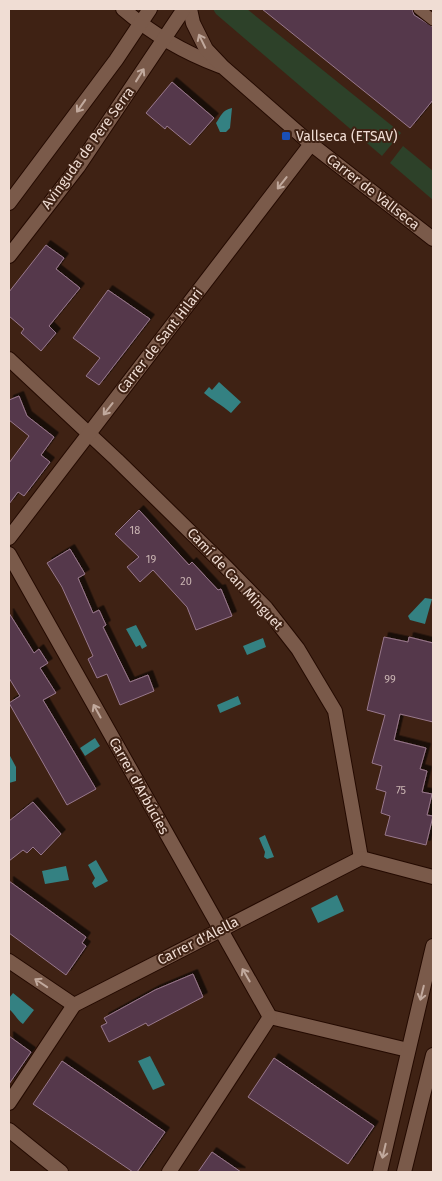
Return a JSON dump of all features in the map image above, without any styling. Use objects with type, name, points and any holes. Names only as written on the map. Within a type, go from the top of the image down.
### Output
[{"type":"street","name":"Carrer de Vallseca","points":[[123,9],[140,24],[164,38],[199,58],[223,67]]},
{"type":"street","points":[[9,203],[116,60],[150,9]]},
{"type":"street","name":"Avinguda de Pere Serra","points":[[9,256],[78,167],[184,9]]},
{"type":"street","name":"Carrer de Vallseca","points":[[190,9],[193,23],[206,49],[223,67],[311,144],[433,239]]},
{"type":"street","points":[[419,9],[433,20]]},
{"type":"street","name":"Carrer de Sant Hilari","points":[[9,538],[311,144]]},
{"type":"street","name":"Camí de Can Minguet","points":[[9,359],[89,434],[266,608],[298,650],[335,711],[361,858]]},
{"type":"street","name":"Carrer d'Arbúcies","points":[[9,554],[270,1017]]},
{"type":"street","points":[[361,858],[433,877]]},
{"type":"street","name":"Carrer d'Alella","points":[[74,1004],[361,858]]},
{"type":"street","points":[[380,1172],[433,946]]},
{"type":"street","points":[[9,961],[74,1004],[9,1104]]},
{"type":"street","points":[[169,1172],[270,1017],[408,1050]]},
{"type":"street","points":[[404,1172],[433,1055]]},
{"type":"street","points":[[9,1130],[61,1172]]},
{"type":"green space","points":[[213,9],[247,9],[401,133],[382,156],[216,14]]},
{"type":"green space","points":[[403,146],[433,171],[433,200],[390,163]]},
{"type":"water","points":[[232,108],[230,128],[226,132],[220,132],[216,123],[224,112]]},
{"type":"water","points":[[219,382],[241,402],[231,413],[204,393],[209,387],[212,390]]},
{"type":"water","points":[[425,598],[432,599],[425,624],[410,620],[408,616]]},
{"type":"water","points":[[136,625],[147,646],[142,649],[140,645],[136,647],[126,629]]},
{"type":"water","points":[[263,638],[266,647],[247,655],[243,646]]},
{"type":"water","points":[[238,696],[241,704],[220,713],[217,705]]},
{"type":"water","points":[[95,738],[100,746],[85,756],[80,748]]},
{"type":"water","points":[[9,754],[16,767],[16,781],[9,783]]},
{"type":"water","points":[[265,835],[274,857],[267,859],[264,857],[265,852],[259,838]]},
{"type":"water","points":[[96,860],[108,881],[95,888],[92,883],[95,878],[88,865]]},
{"type":"water","points":[[66,866],[69,880],[45,884],[42,871]]},
{"type":"water","points":[[337,895],[344,911],[318,923],[311,908]]},
{"type":"water","points":[[13,993],[34,1010],[23,1024],[9,1009],[9,998]]},
{"type":"water","points":[[150,1056],[165,1085],[153,1090],[138,1061]]},
{"type":"building","points":[[262,9],[412,9],[414,15],[433,27],[433,100],[410,128]]},
{"type":"building","points":[[172,82],[214,118],[190,145],[167,126],[165,129],[146,113]]},
{"type":"building","points":[[46,245],[64,258],[56,269],[80,288],[49,326],[56,333],[41,351],[21,333],[24,329],[9,316],[9,292]]},
{"type":"building","points":[[108,290],[150,319],[99,385],[86,376],[100,358],[73,338]]},
{"type":"building","points":[[19,396],[27,416],[54,437],[41,455],[50,462],[24,496],[18,492],[9,504],[9,463],[29,436],[9,420],[9,400]]},
{"type":"building","points":[[139,510],[189,565],[192,562],[218,590],[221,589],[232,616],[196,630],[187,607],[153,570],[140,582],[127,567],[139,557],[115,534]]},
{"type":"building","points":[[70,549],[85,574],[78,578],[93,613],[99,610],[106,625],[103,627],[130,682],[148,675],[154,691],[120,705],[107,674],[97,678],[88,659],[93,656],[62,587],[47,563]]},
{"type":"building","points":[[9,613],[34,653],[39,649],[48,663],[40,668],[56,693],[43,700],[96,789],[67,805],[9,703],[20,696],[9,678]]},
{"type":"building","points":[[384,637],[408,642],[409,637],[433,643],[433,722],[400,714],[394,740],[426,748],[420,769],[427,771],[422,792],[432,794],[427,815],[433,816],[426,845],[385,835],[390,816],[381,813],[386,792],[376,789],[382,766],[372,763],[385,715],[367,710]]},
{"type":"building","points":[[33,802],[61,834],[41,855],[33,847],[27,853],[23,850],[9,861],[9,821]]},
{"type":"building","points":[[9,881],[86,937],[82,943],[86,946],[66,975],[9,933]]},
{"type":"building","points":[[193,974],[203,997],[148,1026],[146,1023],[109,1042],[101,1026],[107,1023],[104,1018],[155,990]]},
{"type":"building","points":[[9,1036],[31,1052],[9,1084]]},
{"type":"building","points":[[274,1058],[374,1126],[348,1164],[248,1097]]},
{"type":"building","points":[[62,1061],[165,1132],[137,1172],[133,1172],[33,1104]]},
{"type":"building","points":[[212,1152],[241,1172],[198,1172]]},
{"type":"place","name":"Vallseca (ETSAV)","points":[[286,136]]}]
